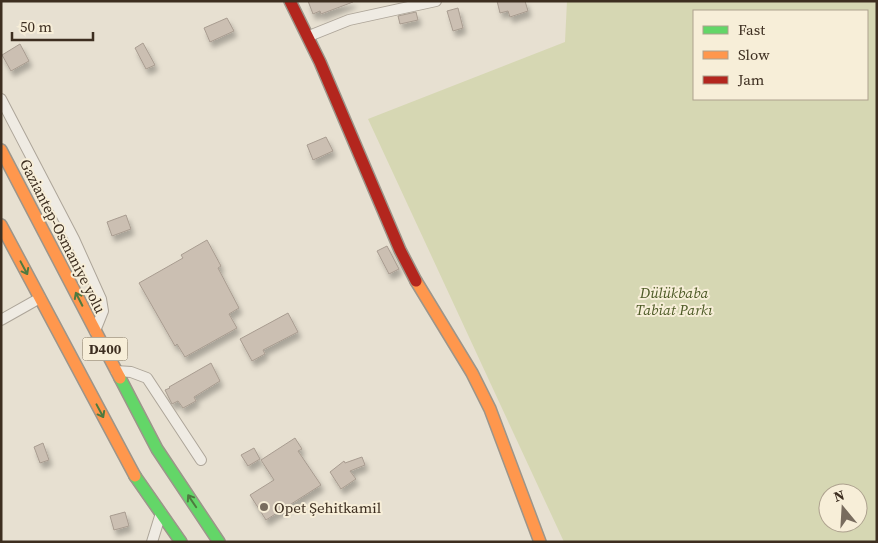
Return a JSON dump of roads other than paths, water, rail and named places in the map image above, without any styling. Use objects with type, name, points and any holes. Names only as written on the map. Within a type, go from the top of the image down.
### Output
[{"type":"main road","points":[[290,1],[309,36],[402,253],[481,390],[503,441],[523,506],[540,542]]},
{"type":"main road","name":"Gaziantep-Osmaniye yolu","points":[[1,150],[157,449],[219,542]]},
{"type":"main road","name":"D400","points":[[1,225],[133,472],[182,542]]},
{"type":"street","points":[[309,36],[349,20],[436,1]]},
{"type":"street","points":[[1,99],[74,239],[101,298],[104,311],[96,331]]},
{"type":"street","points":[[1,320],[40,298]]},
{"type":"street","points":[[116,371],[131,372],[147,378],[201,460]]},
{"type":"street","points":[[152,542],[162,513]]},
{"type":"place","name":"Opet Şehitkamil","points":[[264,507]]},
{"type":"park label","name":"Dülükbaba Tabiat Parkı","points":[[674,300]]}]
